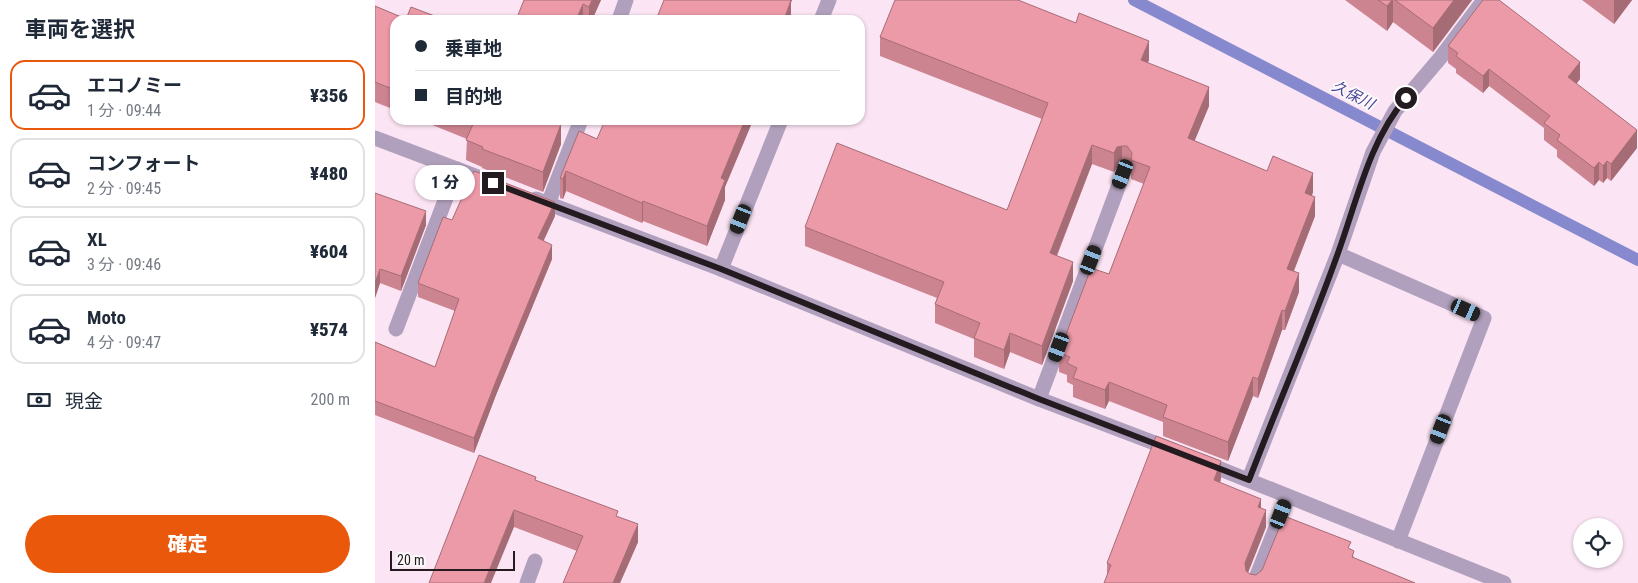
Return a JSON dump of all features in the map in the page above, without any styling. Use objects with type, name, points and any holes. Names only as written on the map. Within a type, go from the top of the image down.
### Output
[{"type":"street","points":[[621,15],[626,0]]},
{"type":"street","points":[[823,15],[829,0]]},
{"type":"street","points":[[1249,480],[1338,254],[1373,152],[1395,111],[1441,57],[1484,0]]},
{"type":"street","points":[[549,204],[579,125]]},
{"type":"street","points":[[721,269],[779,125]]},
{"type":"street","points":[[375,138],[503,187]]},
{"type":"street","points":[[396,329],[457,169]]},
{"type":"street","points":[[1039,399],[1123,174]]},
{"type":"street","points":[[521,194],[721,269],[1039,399],[1398,540],[1488,580],[1503,583]]},
{"type":"street","points":[[1338,254],[1484,318],[1398,540]]},
{"type":"street","points":[[1254,583],[1288,497]]},
{"type":"street","points":[[527,583],[535,561]]},
{"type":"building","points":[[524,0],[592,0],[589,7],[583,4],[578,15],[518,15]]},
{"type":"building","points":[[664,0],[791,0],[786,15],[658,15]]},
{"type":"building","points":[[895,0],[1018,0],[1076,23],[1079,13],[1149,41],[1141,60],[1209,87],[1188,138],[1267,171],[1273,156],[1313,173],[1305,193],[1315,197],[1287,269],[1299,273],[1285,311],[1282,310],[1258,379],[1253,377],[1228,442],[1163,417],[1167,405],[1109,382],[1105,390],[1073,378],[1077,368],[1067,363],[1070,357],[1059,353],[1091,268],[1109,274],[1150,167],[1131,160],[1132,153],[1127,146],[1117,147],[1114,153],[1092,145],[1050,253],[1073,262],[1042,346],[1010,333],[1004,350],[974,338],[980,323],[935,304],[944,282],[805,227],[837,143],[1007,210],[1048,103],[880,37]]},
{"type":"building","points":[[1378,0],[1392,0],[1387,6]]},
{"type":"building","points":[[1395,0],[1454,0],[1433,28]]},
{"type":"building","points":[[1483,0],[1499,0],[1580,62],[1568,77],[1637,130],[1611,164],[1607,161],[1603,166],[1599,162],[1594,168],[1557,140],[1560,135],[1544,123],[1550,116],[1489,69],[1483,76],[1456,56],[1458,53],[1448,46]]},
{"type":"building","points":[[375,6],[396,15],[390,15],[390,88],[375,82]]},
{"type":"building","points":[[411,7],[432,15],[408,15]]},
{"type":"building","points":[[473,125],[561,125],[543,172],[482,149],[483,147],[466,140]]},
{"type":"building","points":[[603,125],[743,125],[721,178],[725,180],[707,226],[643,201],[642,203],[566,171],[563,179],[560,178],[579,131],[597,139]]},
{"type":"building","points":[[474,171],[555,202],[538,238],[552,245],[474,438],[375,401],[375,342],[435,367],[459,299],[418,283],[443,217],[452,220]]},
{"type":"building","points":[[375,193],[426,211],[401,276],[380,269],[375,283]]},
{"type":"building","points":[[1156,436],[1221,461],[1214,480],[1261,499],[1258,507],[1266,510],[1245,563],[1246,571],[1250,574],[1256,575],[1262,570],[1284,516],[1351,542],[1348,548],[1354,551],[1352,557],[1415,583],[1104,583],[1111,565],[1107,563]]},
{"type":"building","points":[[479,455],[536,477],[535,480],[618,511],[616,516],[638,524],[613,583],[563,583],[583,536],[514,510],[484,583],[429,583]]},
{"type":"waterway","name":"久保川","points":[[1134,0],[1638,260]]},
{"type":"route","points":[[493,183],[721,269],[1039,399],[1249,480],[1338,254],[1373,152],[1395,111],[1406,98]]}]
